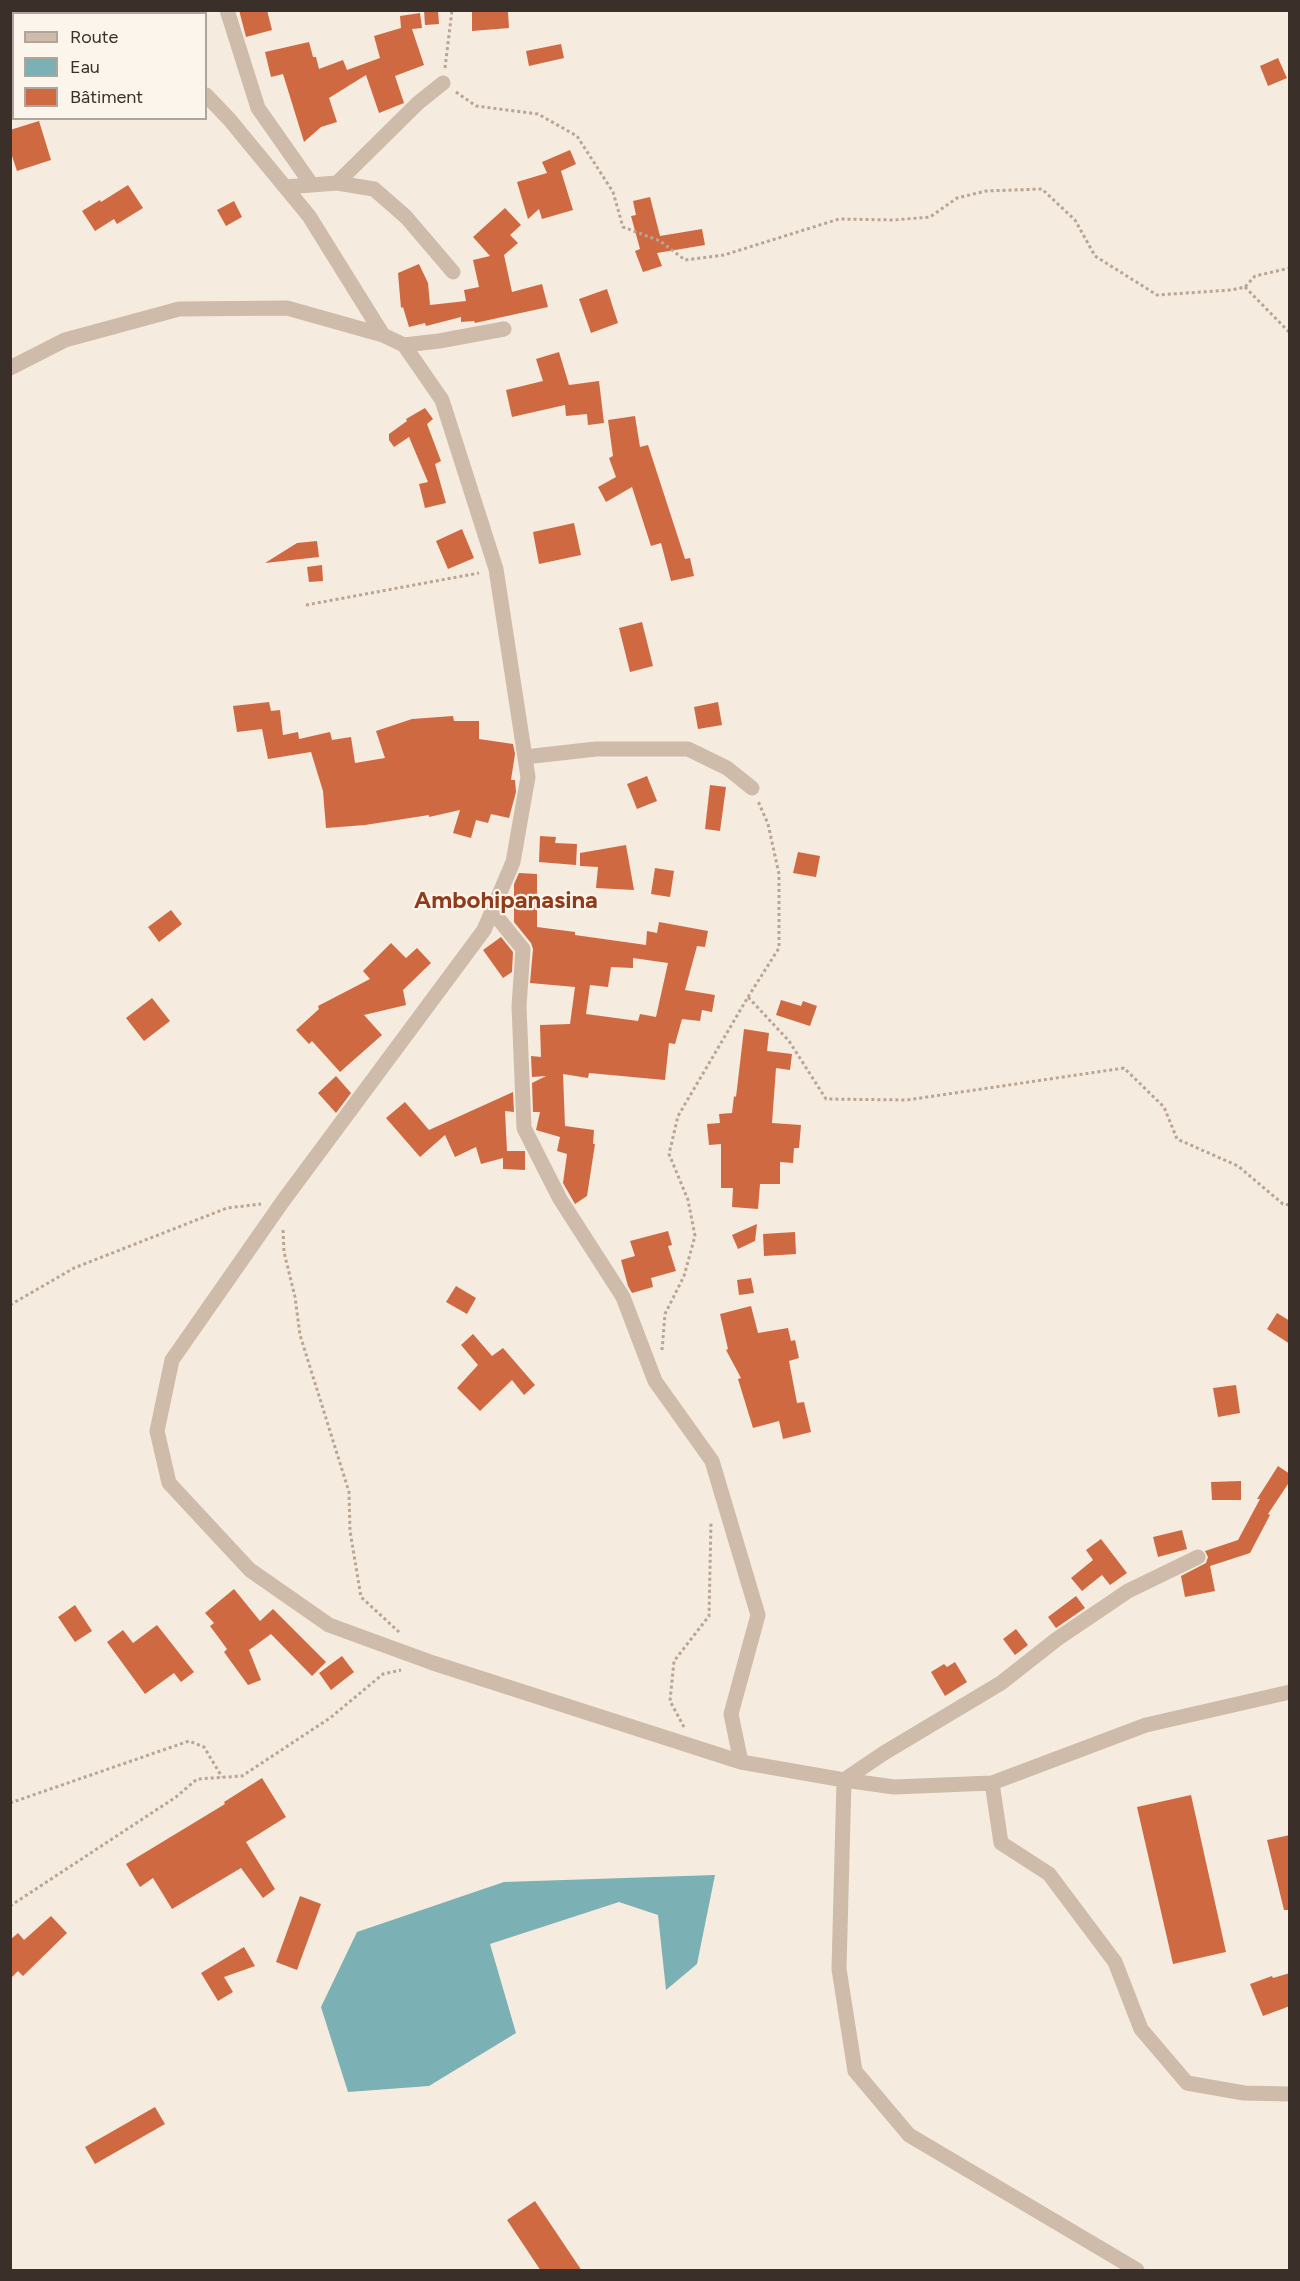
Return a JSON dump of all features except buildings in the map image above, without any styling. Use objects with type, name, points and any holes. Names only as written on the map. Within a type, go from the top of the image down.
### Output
[{"type":"street","points":[[227,10],[258,108],[312,184]]},
{"type":"street","points":[[337,183],[442,82]]},
{"type":"street","points":[[207,96],[229,119],[309,216],[383,335]]},
{"type":"street","points":[[285,186],[337,183],[374,189],[406,217],[453,272]]},
{"type":"street","points":[[10,368],[65,340],[179,309],[287,309],[383,335],[404,345],[442,400],[496,569],[528,777],[513,862],[484,930],[283,1201],[172,1360],[157,1431],[169,1483],[250,1570],[329,1624],[433,1663],[741,1762],[894,1788],[992,1783],[1146,1725],[1290,1692]]},
{"type":"street","points":[[404,345],[504,329]]},
{"type":"street","points":[[525,758],[597,749],[688,749],[727,768],[752,788]]},
{"type":"street","points":[[492,911],[523,949],[519,1006],[524,1128],[560,1199],[623,1297],[655,1381],[712,1461],[758,1616],[731,1714],[741,1762]]},
{"type":"street","points":[[844,1780],[884,1752],[1001,1683],[1057,1639],[1128,1591],[1198,1557]]},
{"type":"street","points":[[844,1780],[839,1969],[855,2071],[909,2135],[1137,2271]]},
{"type":"street","points":[[992,1783],[1001,1843],[1049,1874],[1115,1962],[1141,2029],[1186,2083],[1244,2094],[1290,2094]]},
{"type":"path","points":[[452,10],[442,82],[476,106],[538,114],[577,136],[613,192],[622,227],[660,241],[685,260],[724,255],[839,219],[894,220],[930,217],[957,198],[986,191],[1042,189],[1075,220],[1095,256],[1158,294],[1231,290],[1245,286],[1255,276],[1290,268]]},
{"type":"path","points":[[1245,286],[1290,333]]},
{"type":"path","points":[[306,605],[496,569]]},
{"type":"path","points":[[661,1354],[664,1314],[684,1276],[695,1236],[688,1200],[669,1154],[678,1116],[779,948],[779,874],[768,824],[752,788]]},
{"type":"path","points":[[748,997],[789,1041],[826,1099],[907,1100],[1124,1068],[1164,1107],[1177,1139],[1238,1166],[1283,1204],[1290,1205]]},
{"type":"path","points":[[10,1305],[74,1268],[227,1208],[283,1201],[284,1252],[295,1297],[300,1335],[349,1492],[350,1531],[361,1597],[401,1634]]},
{"type":"path","points":[[695,1747],[670,1701],[674,1661],[709,1616],[711,1515]]},
{"type":"path","points":[[10,1906],[176,1797],[197,1779],[243,1776],[330,1718],[383,1674]]},
{"type":"path","points":[[10,1803],[189,1741],[204,1748],[222,1778]]},
{"type":"water","points":[[715,1875],[697,1964],[666,1990],[658,1915],[619,1902],[490,1944],[516,2033],[429,2086],[348,2092],[321,2007],[357,1932],[504,1882]]},
{"type":"district","name":"Ambohipanasina","points":[[506,901]]}]
